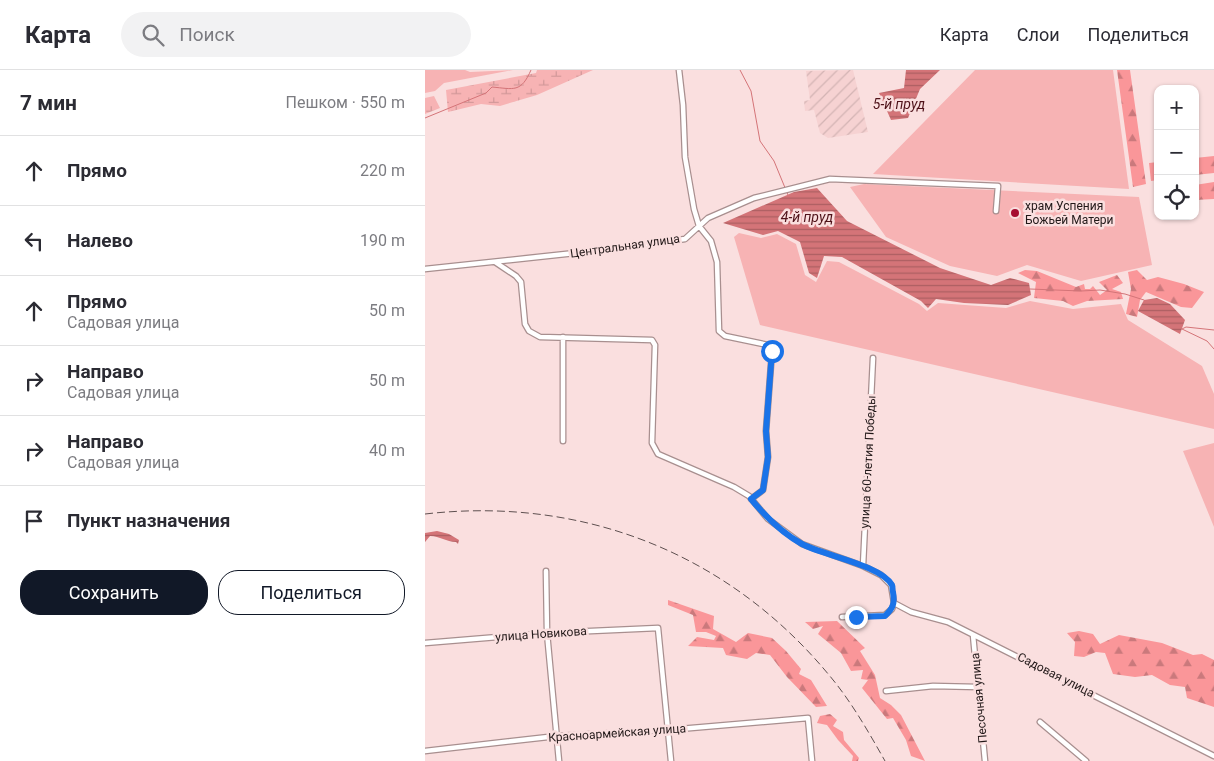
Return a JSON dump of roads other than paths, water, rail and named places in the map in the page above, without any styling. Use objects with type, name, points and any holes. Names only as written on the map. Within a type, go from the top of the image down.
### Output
[{"type":"street","points":[[679,70],[683,105],[685,157],[694,209],[699,226],[711,240],[717,262],[719,331],[725,336],[768,345],[772,351],[766,431],[768,457],[765,481],[763,490],[751,499]]},
{"type":"street","name":"Центральная улица","points":[[425,269],[622,248],[685,239],[709,218],[754,198],[830,179],[998,186],[996,211]]},
{"type":"street","points":[[495,262],[516,276],[521,282],[525,324],[529,331],[540,336],[652,340],[655,345],[652,443],[658,454],[734,487],[751,499],[768,519],[803,544],[863,566],[881,575],[891,585],[894,603],[892,609],[885,616],[842,617]]},
{"type":"street","points":[[563,337],[563,441]]},
{"type":"street","name":"улица 60-летия Победы","points":[[863,566],[873,358]]},
{"type":"street","points":[[547,571],[547,633],[559,761]]},
{"type":"street","name":"Садовая улица","points":[[894,603],[911,612],[948,622],[973,636],[1013,653],[1214,756]]},
{"type":"street","name":"улица Новикова","points":[[425,643],[547,633],[658,628],[669,730]]},
{"type":"street","name":"Песочная улица","points":[[973,636],[985,761]]},
{"type":"street","points":[[886,691],[933,686],[978,687]]},
{"type":"street","name":"Красноармейская улица","points":[[425,751],[557,736],[669,730],[809,718],[812,761]]},
{"type":"street","points":[[1040,722],[1086,761]]},
{"type":"street","points":[[669,730],[671,761]]},
{"type":"water","name":"5-й пруд","points":[[906,70],[940,70],[920,89],[908,118],[891,120],[879,93],[904,88]]},
{"type":"water","name":"4-й пруд","points":[[817,188],[847,221],[940,268],[991,285],[1010,278],[1029,283],[1031,295],[1008,305],[964,303],[936,299],[928,308],[921,301],[842,257],[824,256],[817,278],[809,273],[800,242],[778,231],[763,235],[723,223],[794,192]]},
{"type":"water","points":[[1157,298],[1170,304],[1185,320],[1180,334],[1138,311],[1144,300]]},
{"type":"water","points":[[437,531],[449,534],[459,540],[458,544],[430,536],[425,542],[425,533]]},
{"type":"waterway","points":[[425,118],[486,93],[492,87],[516,88],[524,83],[531,70]]},
{"type":"waterway","points":[[740,70],[751,91],[760,141],[774,161],[788,195]]},
{"type":"waterway","points":[[1030,289],[1100,290],[1125,294],[1144,300]]},
{"type":"waterway","points":[[1182,329],[1186,327],[1214,330]]},
{"type":"waterway","points":[[1182,329],[1207,341],[1214,349]]},
{"type":"railway","points":[[425,514],[483,511],[540,514],[595,525],[648,542],[698,566],[745,596],[789,632],[845,695],[885,761]]},
{"type":"place","name":"храм Успения Божьей Матери","points":[[1015,213]]}]
